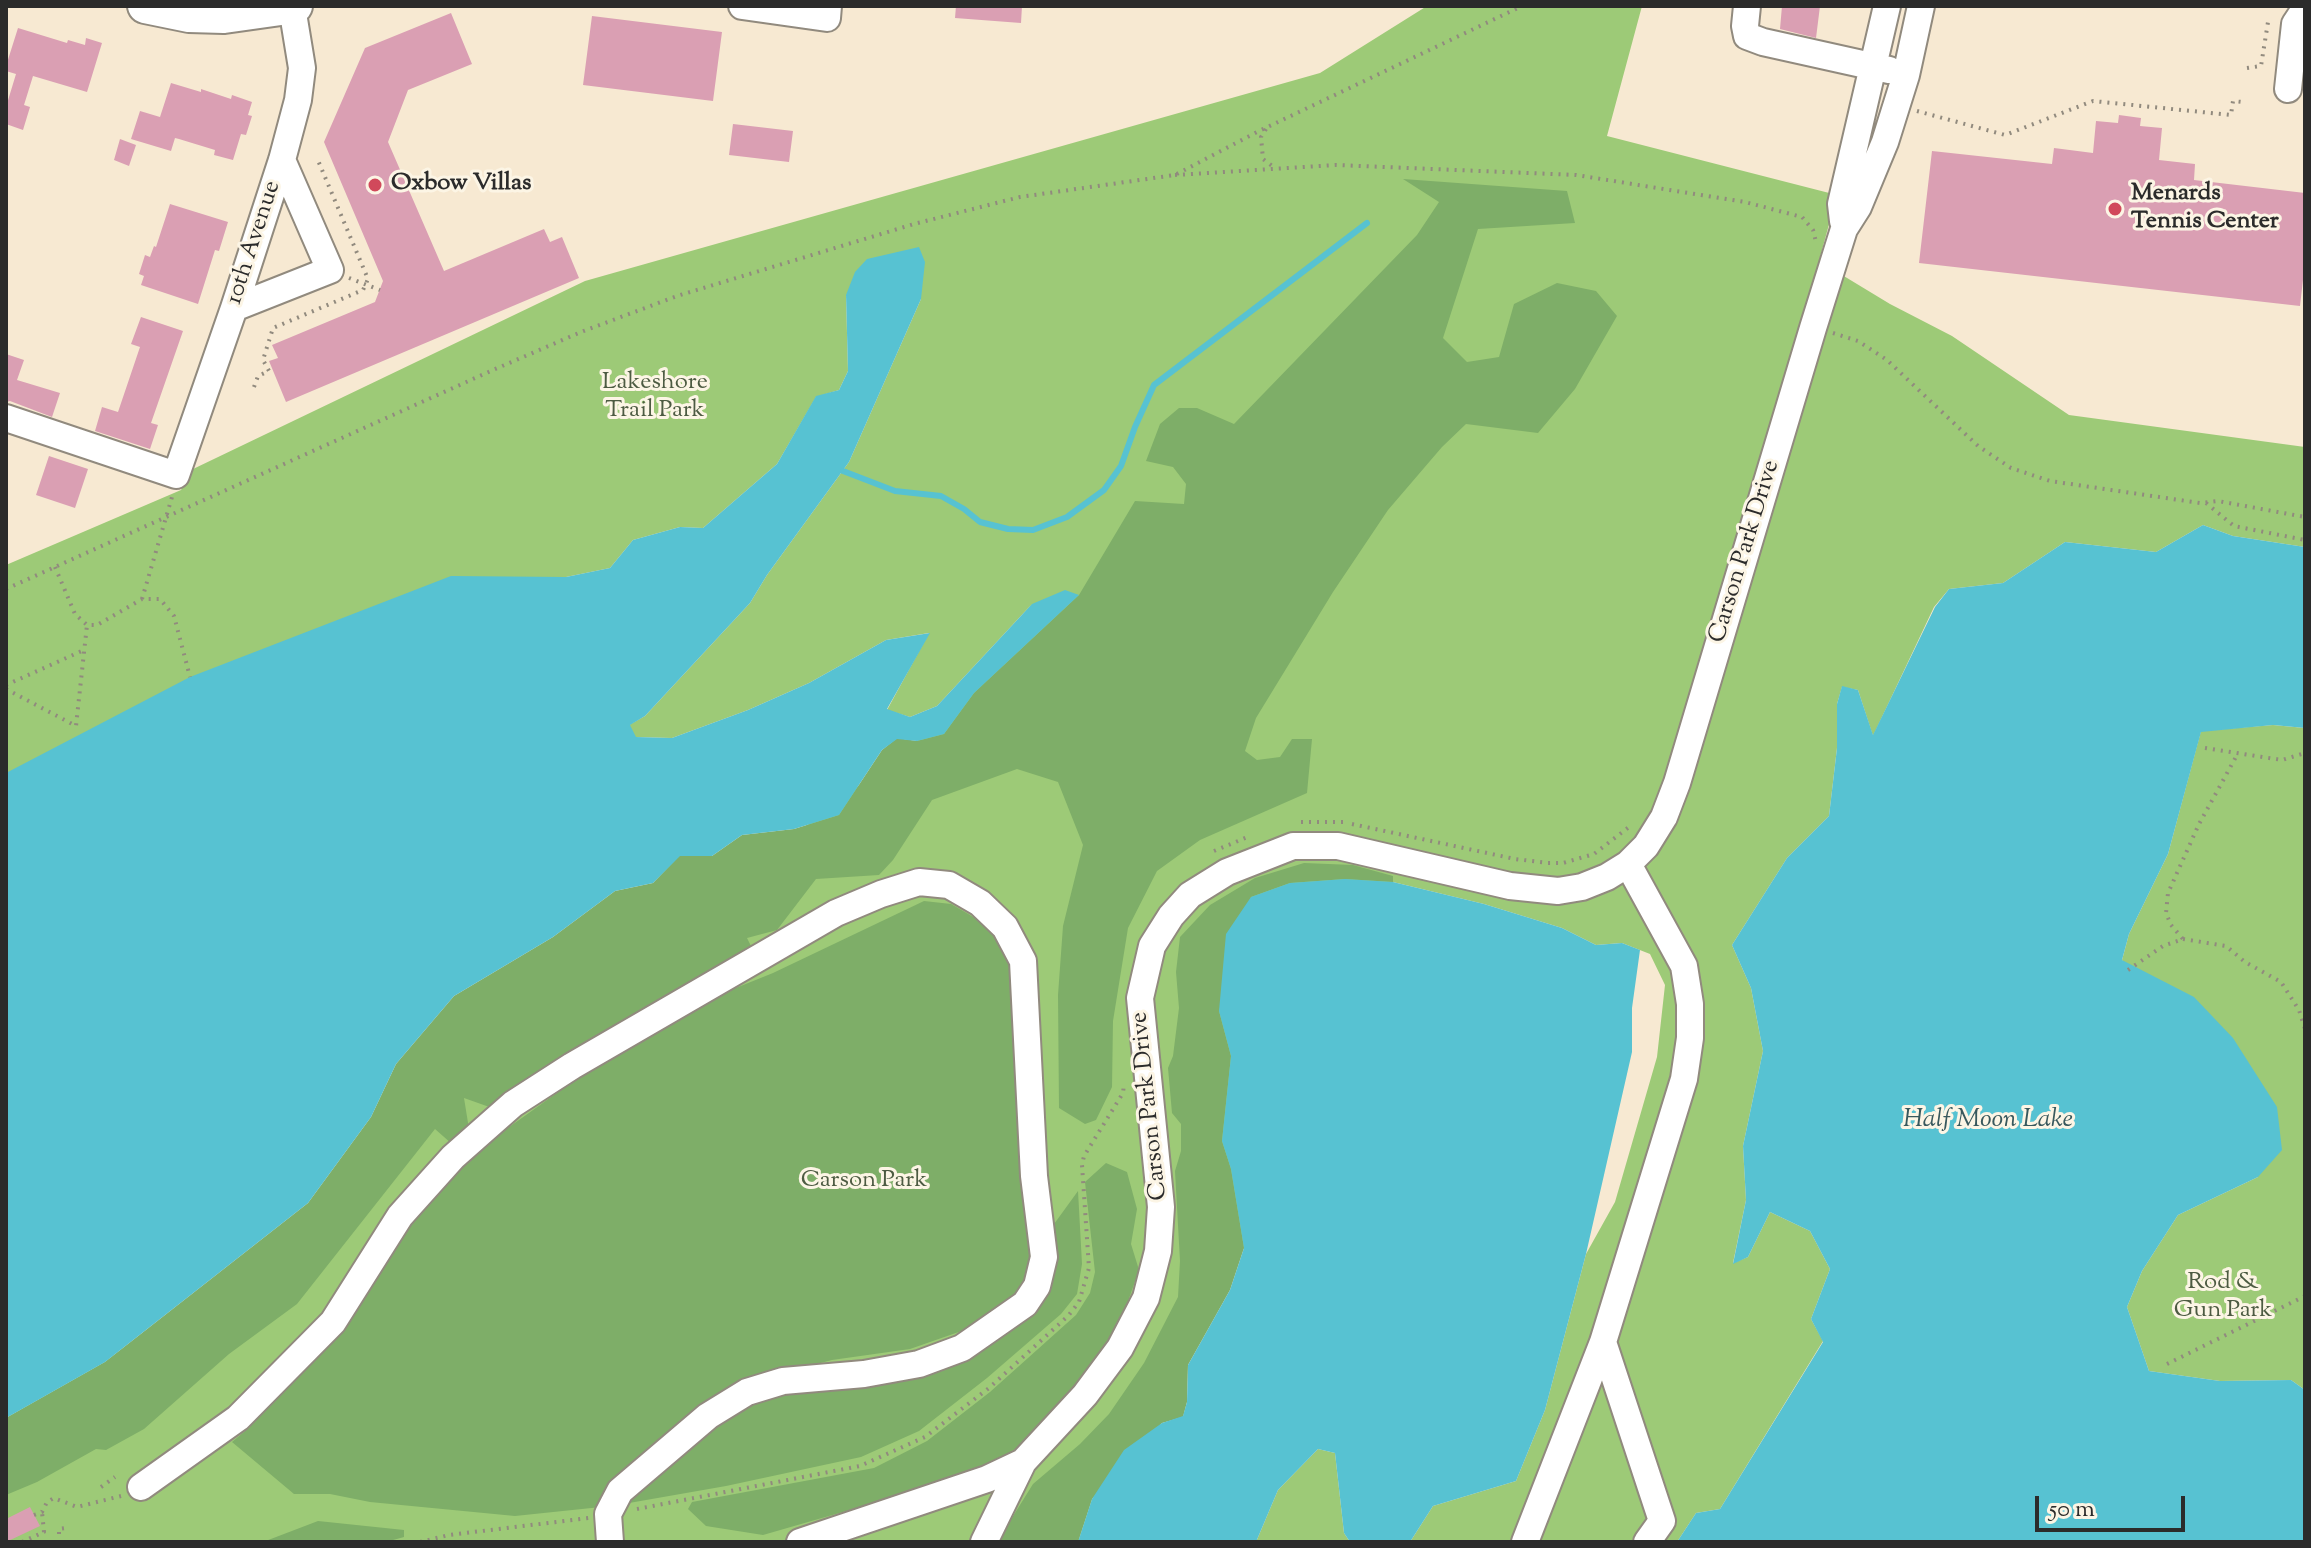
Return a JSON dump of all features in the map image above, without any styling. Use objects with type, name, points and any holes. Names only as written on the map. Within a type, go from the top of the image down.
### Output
[{"type":"main road","points":[[145,6],[189,15],[224,16],[293,6]]},
{"type":"street","name":"10th Avenue","points":[[176,475],[234,308],[298,100],[302,68],[293,6]]},
{"type":"street","points":[[742,6],[827,18],[828,6]]},
{"type":"street","points":[[1747,6],[1747,36],[1906,75]]},
{"type":"street","name":"Carson Park Drive","points":[[1844,229],[1841,204],[1887,6]]},
{"type":"street","name":"Carson Park Drive","points":[[800,1542],[987,1479],[1023,1462],[1085,1395],[1120,1348],[1146,1298],[1158,1251],[1161,1207],[1140,998],[1152,946],[1171,916],[1190,895],[1227,872],[1293,846],[1338,846],[1510,886],[1558,891],[1582,887],[1628,864],[1646,846],[1664,817],[1677,783],[1844,229],[1858,207],[1885,142],[1906,75],[1921,6]]},
{"type":"street","points":[[2288,89],[2295,24],[2305,9]]},
{"type":"street","points":[[234,308],[330,270],[282,160]]},
{"type":"street","points":[[6,418],[176,475]]},
{"type":"street","points":[[1525,1542],[1603,1342],[1684,1079],[1690,1038],[1690,1004],[1684,966],[1628,864]]},
{"type":"street","points":[[141,1487],[238,1418],[333,1322],[400,1216],[453,1157],[513,1104],[628,1033],[836,913],[919,882],[949,885],[980,903],[1005,927],[1023,961],[1034,1176],[1044,1257],[1037,1286],[1025,1304],[997,1325],[962,1348],[919,1364],[864,1374],[783,1381],[747,1392],[708,1416],[620,1491],[608,1514],[610,1542]]},
{"type":"street","points":[[1603,1342],[1662,1521],[1647,1542]]},
{"type":"street","points":[[984,1542],[1023,1462]]},
{"type":"path","points":[[1175,175],[1267,127],[1522,6]]},
{"type":"path","points":[[2247,68],[2261,66],[2268,22]]},
{"type":"path","points":[[1917,111],[2005,135],[2093,101],[2231,115],[2233,101],[2242,102]]},
{"type":"path","points":[[1267,127],[1261,137],[1263,159],[1276,169]]},
{"type":"path","points":[[6,589],[493,370],[677,296],[914,224],[1020,197],[1175,175],[1336,165],[1576,175],[1745,202],[1802,217],[1813,230],[1814,252]]},
{"type":"path","points":[[342,275],[380,290]]},
{"type":"path","points":[[1827,331],[1858,341],[1887,360],[1978,446],[2011,468],[2050,481],[2204,502],[2218,501],[2305,517]]},
{"type":"path","points":[[142,599],[168,516],[176,475]]},
{"type":"path","points":[[2204,502],[2234,526],[2305,540]]},
{"type":"path","points":[[55,567],[75,614],[87,625],[97,625],[142,599],[160,599],[174,616],[190,677]]},
{"type":"path","points":[[6,687],[76,726],[87,625]]},
{"type":"path","points":[[6,687],[84,650]]},
{"type":"path","points":[[2205,748],[2282,760],[2305,753]]},
{"type":"path","points":[[2183,939],[2166,913],[2168,893],[2199,824],[2237,755]]},
{"type":"path","points":[[1298,822],[1335,820],[1515,859],[1563,863],[1594,854],[1635,820]]},
{"type":"path","points":[[1208,855],[1262,832]]},
{"type":"path","points":[[2128,970],[2163,946],[2183,939],[2226,946],[2245,962],[2281,982],[2299,1010],[2305,1029]]},
{"type":"path","points":[[420,1542],[449,1535],[608,1514],[860,1466],[925,1437],[989,1388],[1068,1316],[1079,1302],[1089,1268],[1082,1165],[1084,1156],[1123,1093],[1125,1078]]},
{"type":"path","points":[[2167,1364],[2305,1296]]},
{"type":"path","points":[[101,1487],[115,1477]]},
{"type":"path","points":[[22,1542],[44,1532],[42,1512],[47,1502],[54,1498],[77,1507],[114,1499],[141,1487]]},
{"type":"path","points":[[34,1515],[42,1512]]},
{"type":"path","points":[[59,1542],[59,1529],[66,1528]]},
{"type":"green space","name":"Carson Park","points":[[1427,6],[1642,6],[1607,136],[1837,195],[1819,261],[1890,304],[1952,336],[2069,415],[2305,447],[2305,547],[2233,536],[2203,525],[2156,552],[2065,542],[2003,583],[1949,589],[1934,607],[1873,736],[1858,690],[1842,687],[1837,704],[1837,748],[1829,816],[1787,858],[1732,945],[1751,988],[1763,1051],[1743,1146],[1746,1200],[1733,1263],[1748,1257],[1770,1212],[1810,1231],[1830,1269],[1811,1319],[1823,1341],[1720,1509],[1696,1513],[1677,1542],[1410,1542],[1433,1506],[1516,1481],[1545,1410],[1586,1254],[1615,1202],[1657,1057],[1665,985],[1650,954],[1622,943],[1596,945],[1562,928],[1484,904],[1393,882],[1244,1248],[1092,1499],[1078,1542],[6,1542],[6,1418],[105,1362],[917,741],[1032,604],[937,706],[910,717],[887,710],[929,633],[886,640],[809,683],[672,738],[635,737],[629,725],[645,716],[750,603],[849,462],[921,299],[846,295],[848,371],[839,390],[816,397],[777,464],[703,528],[680,527],[633,540],[610,568],[566,577],[451,577],[6,778],[6,565],[181,490],[191,470],[585,281],[1320,73]]},
{"type":"green space","points":[[1403,179],[1567,191],[1575,223],[1478,229],[1443,338],[1467,362],[1499,357],[1514,304],[1557,283],[1596,291],[1617,316],[1575,389],[1538,433],[1466,424],[1388,510],[1333,592],[1256,718],[1245,751],[1257,760],[1280,757],[1292,739],[1312,739],[1307,793],[1200,840],[1157,871],[1128,928],[1113,1021],[1112,1087],[1096,1120],[1085,1124],[1059,1108],[1058,995],[1063,926],[1083,845],[1058,782],[1017,769],[932,800],[893,860],[879,875],[816,879],[777,930],[747,938],[753,950],[534,1074],[495,1109],[464,1098],[469,1129],[452,1144],[435,1129],[297,1304],[229,1354],[144,1429],[106,1450],[96,1449],[37,1482],[6,1495],[6,1418],[105,1362],[308,1203],[371,1117],[396,1064],[454,996],[553,937],[615,891],[653,883],[680,855],[712,856],[742,835],[794,829],[839,815],[882,750],[897,738],[917,741],[944,734],[974,693],[1079,595],[1135,501],[1184,504],[1186,484],[1173,467],[1146,461],[1160,424],[1179,408],[1197,408],[1234,424],[1417,235],[1439,202]]},
{"type":"green space","name":"Rod & Gun Park","points":[[2273,725],[2305,728],[2305,1390],[2291,1380],[2220,1381],[2149,1371],[2127,1307],[2142,1271],[2178,1215],[2258,1177],[2122,960],[2129,934],[2168,854],[2201,731]]},
{"type":"green space","points":[[1304,863],[1353,865],[1393,876],[1393,882],[1345,879],[1290,883],[1251,897],[1219,1011],[1231,1056],[1222,1141],[1231,1169],[1244,1248],[1230,1290],[1188,1365],[1187,1402],[1183,1417],[1162,1423],[1092,1499],[1078,1542],[997,1542],[1033,1484],[1080,1444],[1109,1414],[1144,1363],[1178,1297],[1180,1261],[1175,1171],[1181,1151],[1181,1124],[1172,1113],[1168,1068],[1173,1056],[1179,1008],[1176,972],[1180,937],[1210,905],[1255,878]]},
{"type":"green space","points":[[924,901],[951,904],[987,925],[1007,958],[1017,991],[1036,1259],[1015,1296],[973,1327],[910,1349],[832,1360],[756,1380],[601,1507],[515,1516],[370,1502],[330,1494],[294,1494],[232,1442],[250,1427],[253,1412],[460,1167],[484,1145],[589,1070],[711,998],[773,973]]},
{"type":"green space","points":[[1106,1163],[1127,1172],[1137,1209],[1131,1244],[1139,1270],[1120,1324],[1055,1414],[1037,1431],[1000,1461],[763,1535],[706,1526],[688,1509],[692,1502],[874,1468],[927,1441],[990,1392],[1076,1315],[1090,1293],[1095,1272],[1085,1182]]},
{"type":"green space","points":[[1078,1191],[1082,1264],[1077,1294],[1061,1314],[919,1431],[861,1457],[629,1503],[677,1458],[745,1405],[775,1392],[880,1379],[1033,1309],[1049,1231]]},
{"type":"green space","points":[[1318,1449],[1335,1453],[1344,1533],[1350,1542],[1256,1542],[1278,1490]]},
{"type":"green space","points":[[318,1521],[404,1530],[404,1537],[386,1542],[263,1542]]},
{"type":"water","points":[[919,247],[925,262],[921,299],[849,462],[750,603],[645,716],[630,725],[636,737],[672,738],[809,683],[886,640],[930,633],[887,709],[910,717],[937,706],[1032,604],[1065,590],[1079,595],[974,693],[944,734],[917,741],[897,739],[882,750],[839,815],[794,829],[742,835],[712,856],[680,856],[653,883],[615,891],[553,937],[454,996],[396,1064],[371,1117],[308,1203],[105,1362],[6,1418],[6,773],[190,677],[451,576],[566,577],[610,568],[633,540],[680,527],[703,528],[777,464],[816,396],[839,390],[848,371],[846,295],[855,272],[867,259]]},
{"type":"water","name":"Half Moon Lake","points":[[2203,525],[2233,536],[2305,547],[2305,728],[2273,725],[2201,732],[2168,854],[2129,934],[2122,960],[2194,997],[2233,1038],[2277,1107],[2282,1150],[2258,1177],[2178,1215],[2142,1271],[2127,1307],[2149,1371],[2220,1381],[2291,1380],[2305,1390],[2305,1542],[1677,1542],[1696,1513],[1720,1509],[1823,1342],[1811,1319],[1830,1269],[1810,1231],[1770,1212],[1748,1257],[1733,1264],[1746,1200],[1743,1146],[1763,1051],[1751,988],[1732,945],[1787,858],[1829,816],[1837,748],[1837,704],[1842,686],[1858,690],[1873,735],[1935,607],[1949,589],[2003,583],[2065,542],[2156,552]]},
{"type":"water","points":[[1345,879],[1393,882],[1484,904],[1562,928],[1596,945],[1622,943],[1640,950],[1632,1008],[1632,1052],[1586,1254],[1545,1410],[1516,1481],[1433,1506],[1410,1542],[1350,1542],[1344,1533],[1335,1453],[1318,1449],[1278,1490],[1256,1542],[1078,1542],[1092,1499],[1124,1450],[1162,1423],[1183,1416],[1187,1402],[1188,1365],[1230,1290],[1244,1248],[1231,1169],[1222,1141],[1231,1056],[1219,1011],[1226,934],[1251,897],[1290,883]]},
{"type":"building","points":[[956,6],[1022,6],[1021,23],[955,18]]},
{"type":"building","points":[[1782,6],[1820,6],[1816,38],[1780,29]]},
{"type":"building","name":"Oxbow Villas","points":[[451,13],[472,64],[408,90],[388,142],[444,271],[544,229],[550,242],[562,237],[579,278],[286,402],[269,361],[278,358],[272,345],[375,302],[383,281],[324,142],[365,48]]},
{"type":"building","points":[[592,16],[722,32],[713,101],[583,85]]},
{"type":"building","points":[[18,28],[67,43],[68,40],[85,45],[86,38],[102,43],[87,92],[33,76],[24,105],[30,107],[23,130],[6,124],[6,107],[16,74],[6,71],[6,66]]},
{"type":"building","points":[[171,83],[252,102],[248,115],[252,116],[246,135],[241,134],[233,160],[214,155],[215,150],[175,138],[171,151],[131,139],[140,111],[160,117]]},
{"type":"building","name":"Menards Tennis Center","points":[[2119,115],[2141,118],[2140,126],[2162,128],[2159,160],[2195,164],[2194,180],[2305,193],[2305,262],[2300,306],[1919,263],[1932,151],[2052,164],[2054,148],[2093,153],[2096,121],[2118,123]]},
{"type":"building","points":[[733,124],[793,131],[789,162],[729,155]]},
{"type":"building","points":[[120,139],[136,145],[129,166],[114,160]]},
{"type":"building","points":[[170,204],[228,222],[219,251],[215,250],[198,304],[141,285],[144,276],[139,274],[145,255],[150,257],[156,247]]},
{"type":"building","points":[[141,317],[183,331],[151,423],[158,425],[150,449],[95,431],[102,407],[118,412],[140,347],[131,344]]},
{"type":"building","points":[[6,354],[24,360],[17,380],[60,393],[52,417],[6,402]]},
{"type":"building","points":[[49,456],[88,469],[75,508],[36,495]]},
{"type":"building","points":[[30,1507],[40,1526],[6,1542],[6,1519]]},
{"type":"waterway","points":[[843,471],[895,491],[941,496],[980,522],[1008,529],[1033,530],[1067,517],[1104,490],[1121,466],[1154,385],[1367,223]]},
{"type":"place","name":"Oxbow Villas","points":[[375,185]]},
{"type":"place","name":"Menards Tennis Center","points":[[2115,209]]},
{"type":"park label","name":"Lakeshore Trail Park","points":[[655,398]]}]
